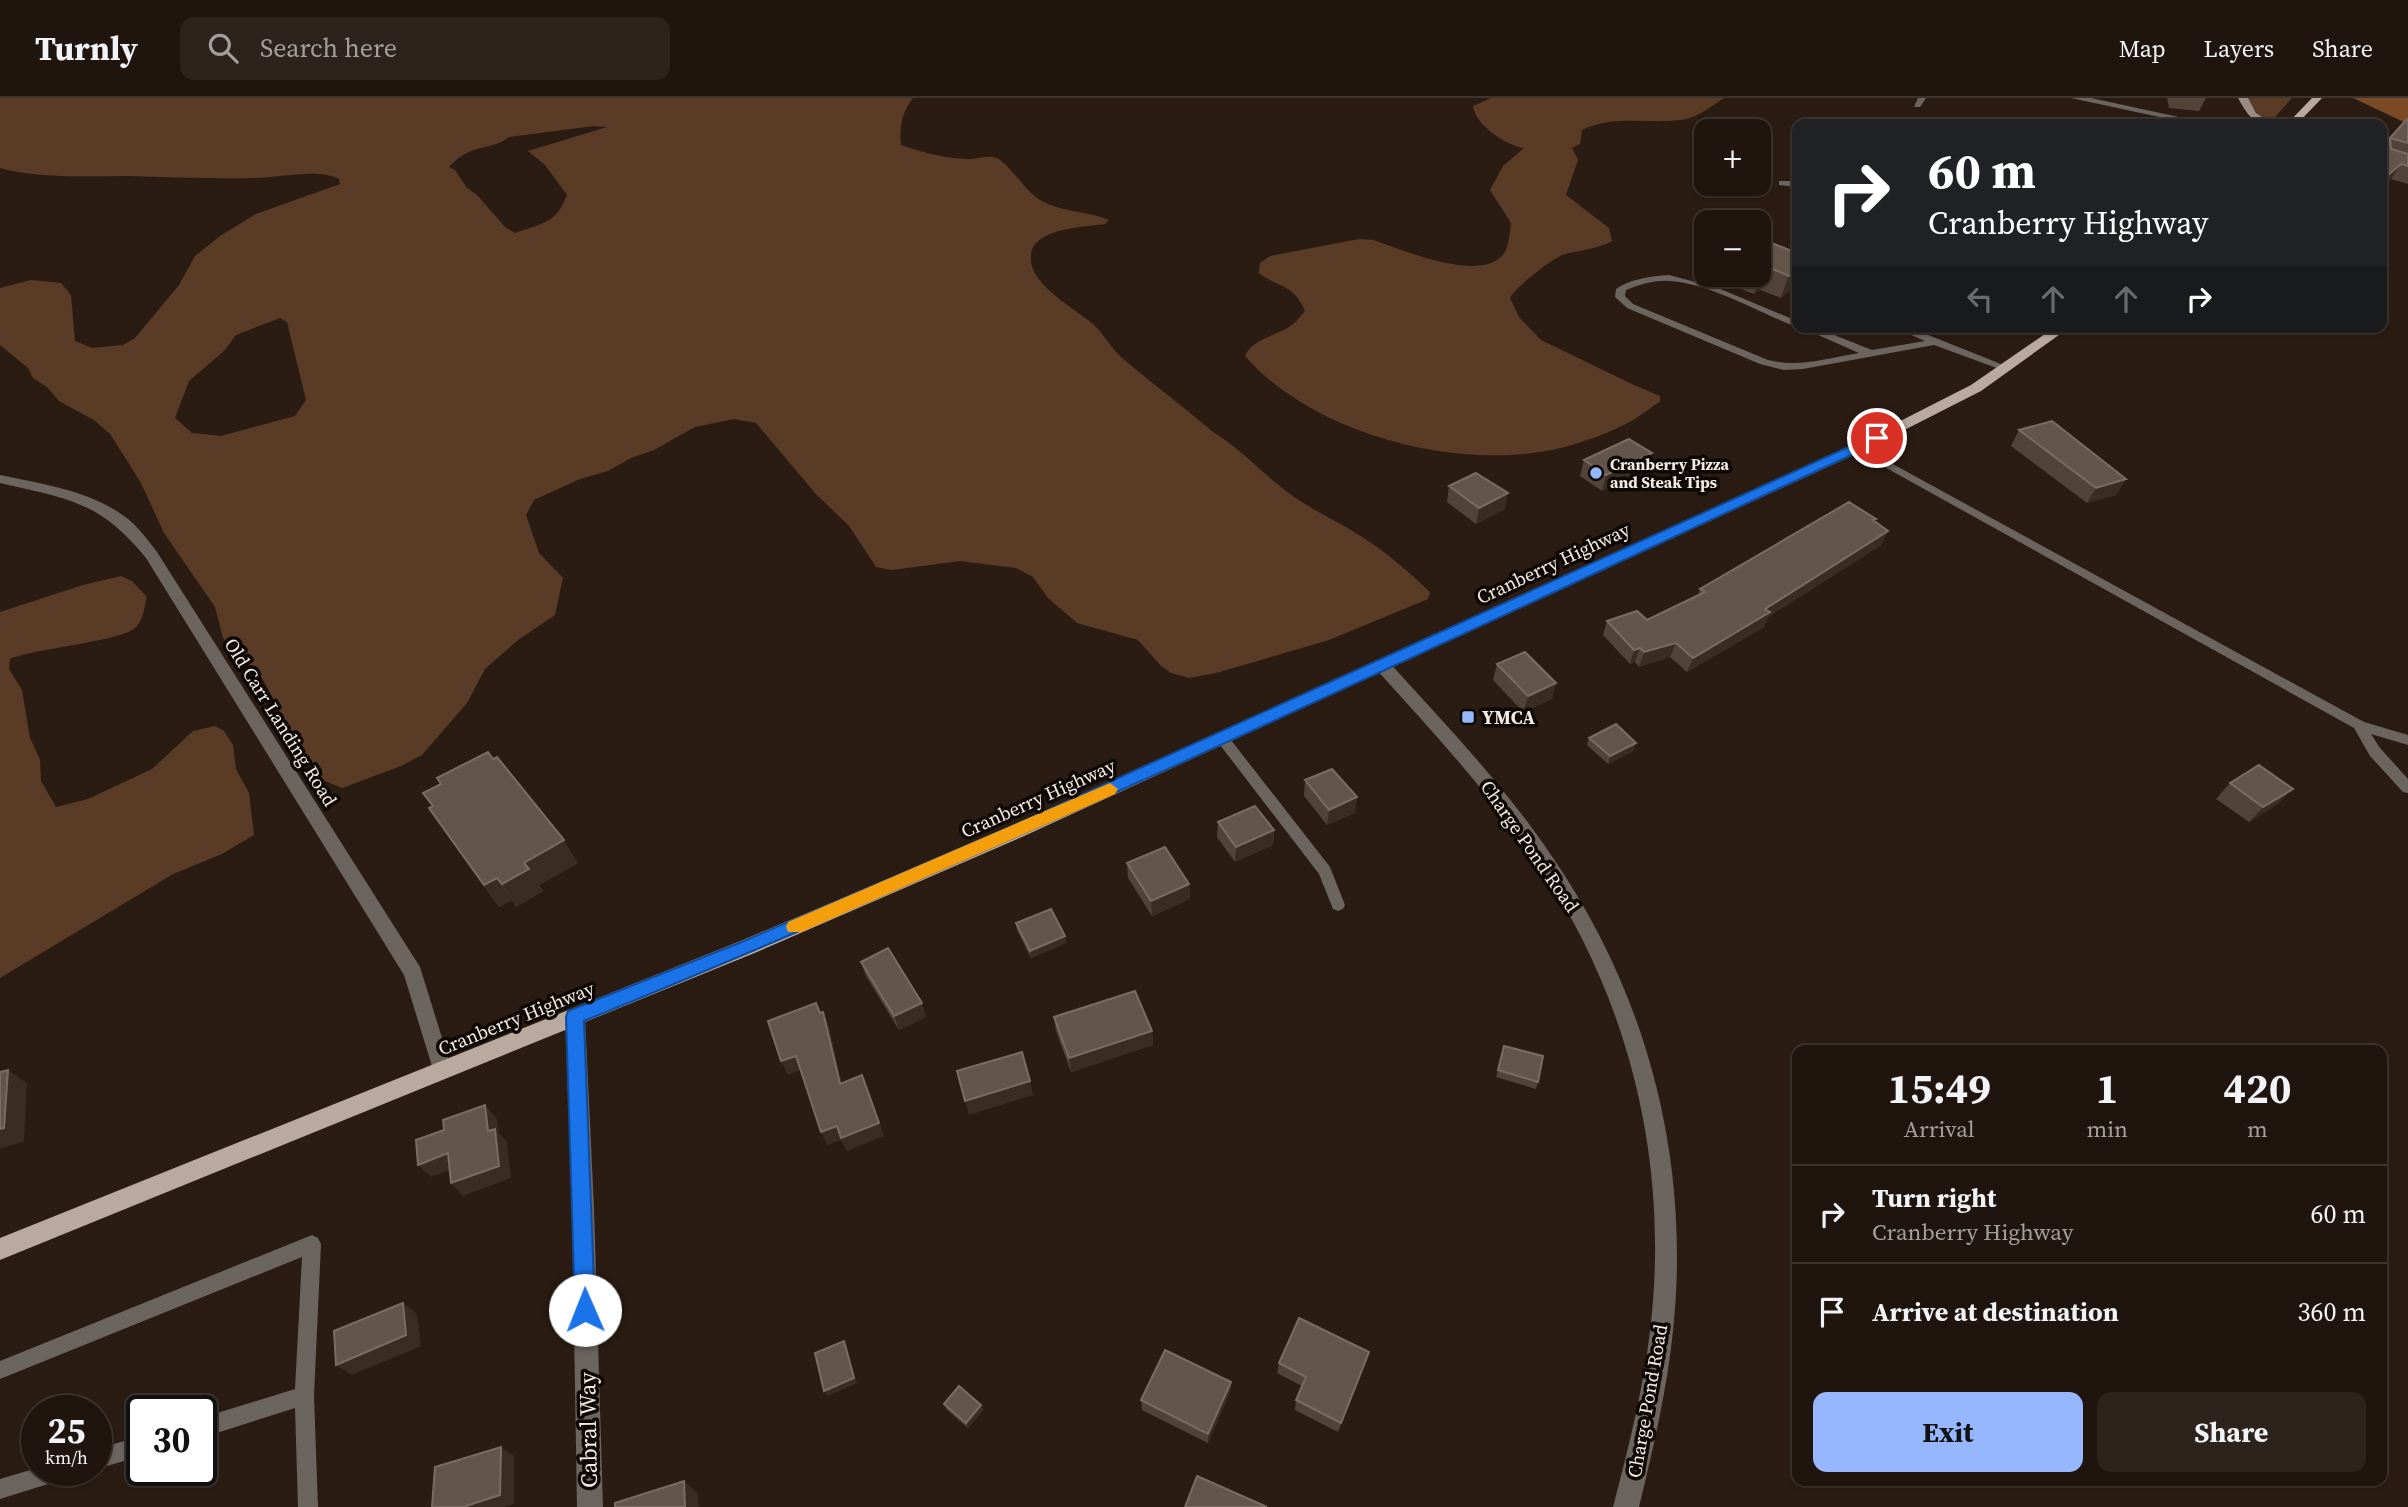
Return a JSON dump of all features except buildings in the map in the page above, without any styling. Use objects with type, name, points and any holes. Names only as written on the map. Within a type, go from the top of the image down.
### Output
[{"type":"main road","points":[[2243,98],[2252,115],[2259,119]]},
{"type":"main road","points":[[2297,119],[2317,98]]},
{"type":"main road","name":"Cranberry Highway","points":[[0,1248],[575,1017],[990,843],[1858,447],[1976,388],[2056,333]]},
{"type":"street","points":[[2076,98],[2181,119]]},
{"type":"street","name":"Old Carr Landing Road","points":[[0,479],[64,494],[104,510],[130,529],[152,555],[413,973],[442,1070]]},
{"type":"street","name":"Charge Pond Road","points":[[1382,665],[1475,769],[1546,862],[1603,959],[1641,1056],[1661,1155],[1666,1266],[1664,1306],[1653,1388],[1626,1507]]},
{"type":"street","name":"Cabral Way","points":[[575,1017],[583,1208],[590,1507]]},
{"type":"lane","points":[[1782,183],[1792,184]]},
{"type":"lane","points":[[1792,322],[1688,281],[1668,278],[1636,283],[1621,289],[1620,297],[1630,306],[1765,362],[1784,367],[1803,366],[1935,342]]},
{"type":"lane","points":[[1820,333],[1871,354]]},
{"type":"lane","points":[[1913,333],[2006,368]]},
{"type":"lane","points":[[1858,447],[2359,725],[2408,740]]},
{"type":"lane","points":[[2359,725],[2375,752],[2408,788]]},
{"type":"lane","points":[[1222,738],[1325,872],[1338,905]]},
{"type":"lane","points":[[0,1370],[313,1244],[304,1396],[307,1507]]},
{"type":"lane","points":[[217,1422],[304,1396]]},
{"type":"lane","points":[[0,1489],[21,1482]]},
{"type":"shaded area","points":[[0,98],[913,98],[902,120],[901,145],[953,158],[993,157],[1004,163],[1040,200],[1056,207],[1109,220],[1105,224],[1061,230],[1041,239],[1034,246],[1031,255],[1036,276],[1054,294],[1093,324],[1121,357],[1283,489],[1369,541],[1396,562],[1430,592],[1428,599],[1329,640],[1216,673],[1189,678],[1171,673],[1161,666],[1138,640],[1077,623],[1048,598],[1033,577],[1016,568],[960,561],[892,570],[876,567],[849,526],[815,493],[756,423],[734,419],[695,427],[608,471],[580,479],[534,500],[526,515],[539,553],[563,578],[555,615],[518,640],[485,669],[467,703],[422,755],[401,766],[342,788],[315,777],[262,678],[223,638],[215,607],[164,533],[141,483],[110,434],[94,420],[59,401],[47,387],[33,378],[28,368],[0,345],[0,288],[31,280],[61,283],[71,295],[75,341],[92,348],[123,345],[135,338],[179,285],[195,256],[220,236],[256,214],[340,184],[339,179],[320,174],[265,178],[63,176],[0,168]],"holes":[[[594,126],[607,127],[528,151],[545,165],[567,195],[553,217],[515,233],[505,227],[477,195],[467,188],[455,170],[449,167],[465,154],[502,142],[509,137]],[[280,318],[287,322],[306,400],[295,416],[221,436],[192,433],[175,418],[189,381],[224,351],[236,335]]]},
{"type":"shaded area","points":[[1491,98],[1724,98],[1686,119],[1618,121],[1582,130],[1580,144],[1572,148],[1578,160],[1566,195],[1609,228],[1612,241],[1559,257],[1527,280],[1510,298],[1519,317],[1541,340],[1660,396],[1660,402],[1624,425],[1575,444],[1534,453],[1490,455],[1444,452],[1398,443],[1353,428],[1312,409],[1275,385],[1245,356],[1254,345],[1287,328],[1305,311],[1291,291],[1259,273],[1260,263],[1270,256],[1359,239],[1373,240],[1422,257],[1463,265],[1481,265],[1496,261],[1506,250],[1511,223],[1490,190],[1503,166],[1524,148],[1501,139],[1479,120],[1473,106]]},
{"type":"shaded area","points":[[2245,98],[2292,98],[2273,119],[2261,119]]},
{"type":"shaded area","points":[[2353,98],[2408,98],[2408,124]]},
{"type":"shaded area","points":[[121,576],[132,581],[147,597],[142,617],[136,627],[115,636],[10,659],[9,669],[22,690],[30,738],[40,760],[41,781],[56,807],[88,799],[152,769],[193,731],[215,726],[224,731],[233,745],[236,769],[249,793],[254,835],[222,854],[173,874],[0,978],[0,612],[83,585]]},
{"type":"slow traffic","points":[[794,927],[1110,789]]},
{"type":"place","name":"Cranberry Pizza and Steak Tips","points":[[1596,473]]},
{"type":"place","name":"YMCA","points":[[1468,717]]},
{"type":"route","points":[[585,1310],[575,1017],[750,946],[1016,832],[1877,438]]}]
